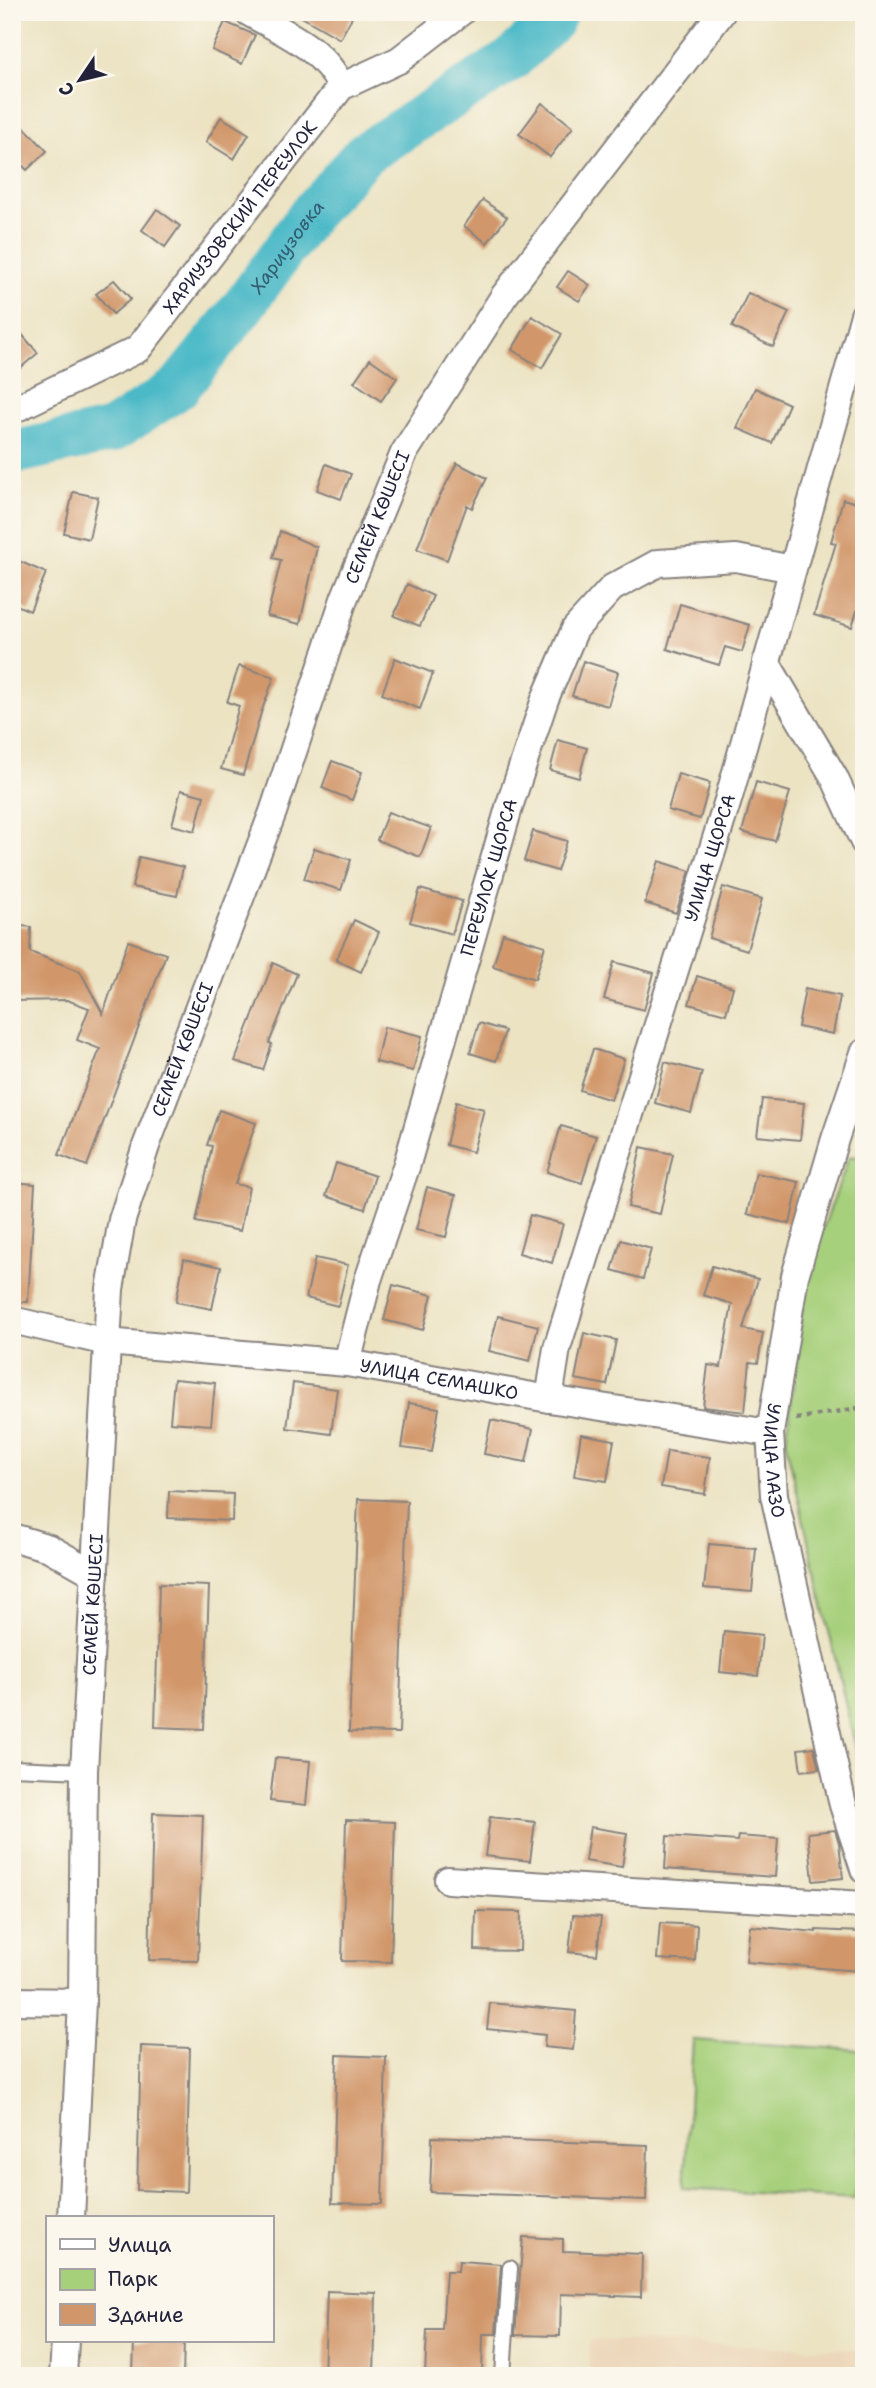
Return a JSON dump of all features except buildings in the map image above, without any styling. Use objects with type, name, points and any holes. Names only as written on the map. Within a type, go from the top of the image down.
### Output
[{"type":"street","points":[[248,12],[317,53],[333,70],[341,88]]},
{"type":"street","name":"ХАРИУЗОВСКИЙ ПЕРЕУЛОК","points":[[12,407],[19,407],[138,349],[341,88],[399,60],[461,12]]},
{"type":"street","name":"СЕМЕЙ КӨШЕСІ","points":[[71,2216],[82,2002],[84,1771],[110,1289],[122,1220],[146,1146],[273,812],[344,599],[404,453],[504,296],[722,12]]},
{"type":"street","name":"УЛИЦА ЩОРСА","points":[[550,1399],[557,1348],[729,797],[864,315]]},
{"type":"street","name":"ПЕРЕУЛОК ЩОРСА","points":[[347,1363],[368,1280],[407,1164],[510,804],[545,699],[575,629],[612,588],[658,563],[736,558],[792,569]]},
{"type":"street","points":[[766,662],[834,777],[864,842]]},
{"type":"street","name":"УЛИЦА ЛАЗО","points":[[864,1054],[835,1139],[795,1276],[771,1428],[774,1495],[843,1805],[864,1869]]},
{"type":"street","name":"УЛИЦА СЕМАШКО","points":[[12,1320],[107,1342],[347,1363],[550,1399],[771,1428]]},
{"type":"street","points":[[12,1537],[49,1548],[95,1574]]},
{"type":"street","points":[[448,1880],[864,1905]]},
{"type":"street","points":[[12,2001],[82,2002]]},
{"type":"street","points":[[63,2376],[65,2342]]},
{"type":"lane","points":[[12,1768],[84,1771]]},
{"type":"lane","points":[[503,2376],[510,2268]]},
{"type":"path","points":[[771,1428],[864,1407]]},
{"type":"shaded area","points":[[590,2340],[864,2350],[864,2376],[589,2376]]},
{"type":"green space","points":[[864,1156],[864,1784],[786,1444],[806,1275],[849,1157]]},
{"type":"green space","points":[[693,2040],[863,2050],[855,2198],[684,2188]]},
{"type":"waterway","name":"Хариузовка","points":[[12,454],[112,431],[178,388],[242,308],[309,215],[364,154],[512,59],[552,21],[556,12]]}]
